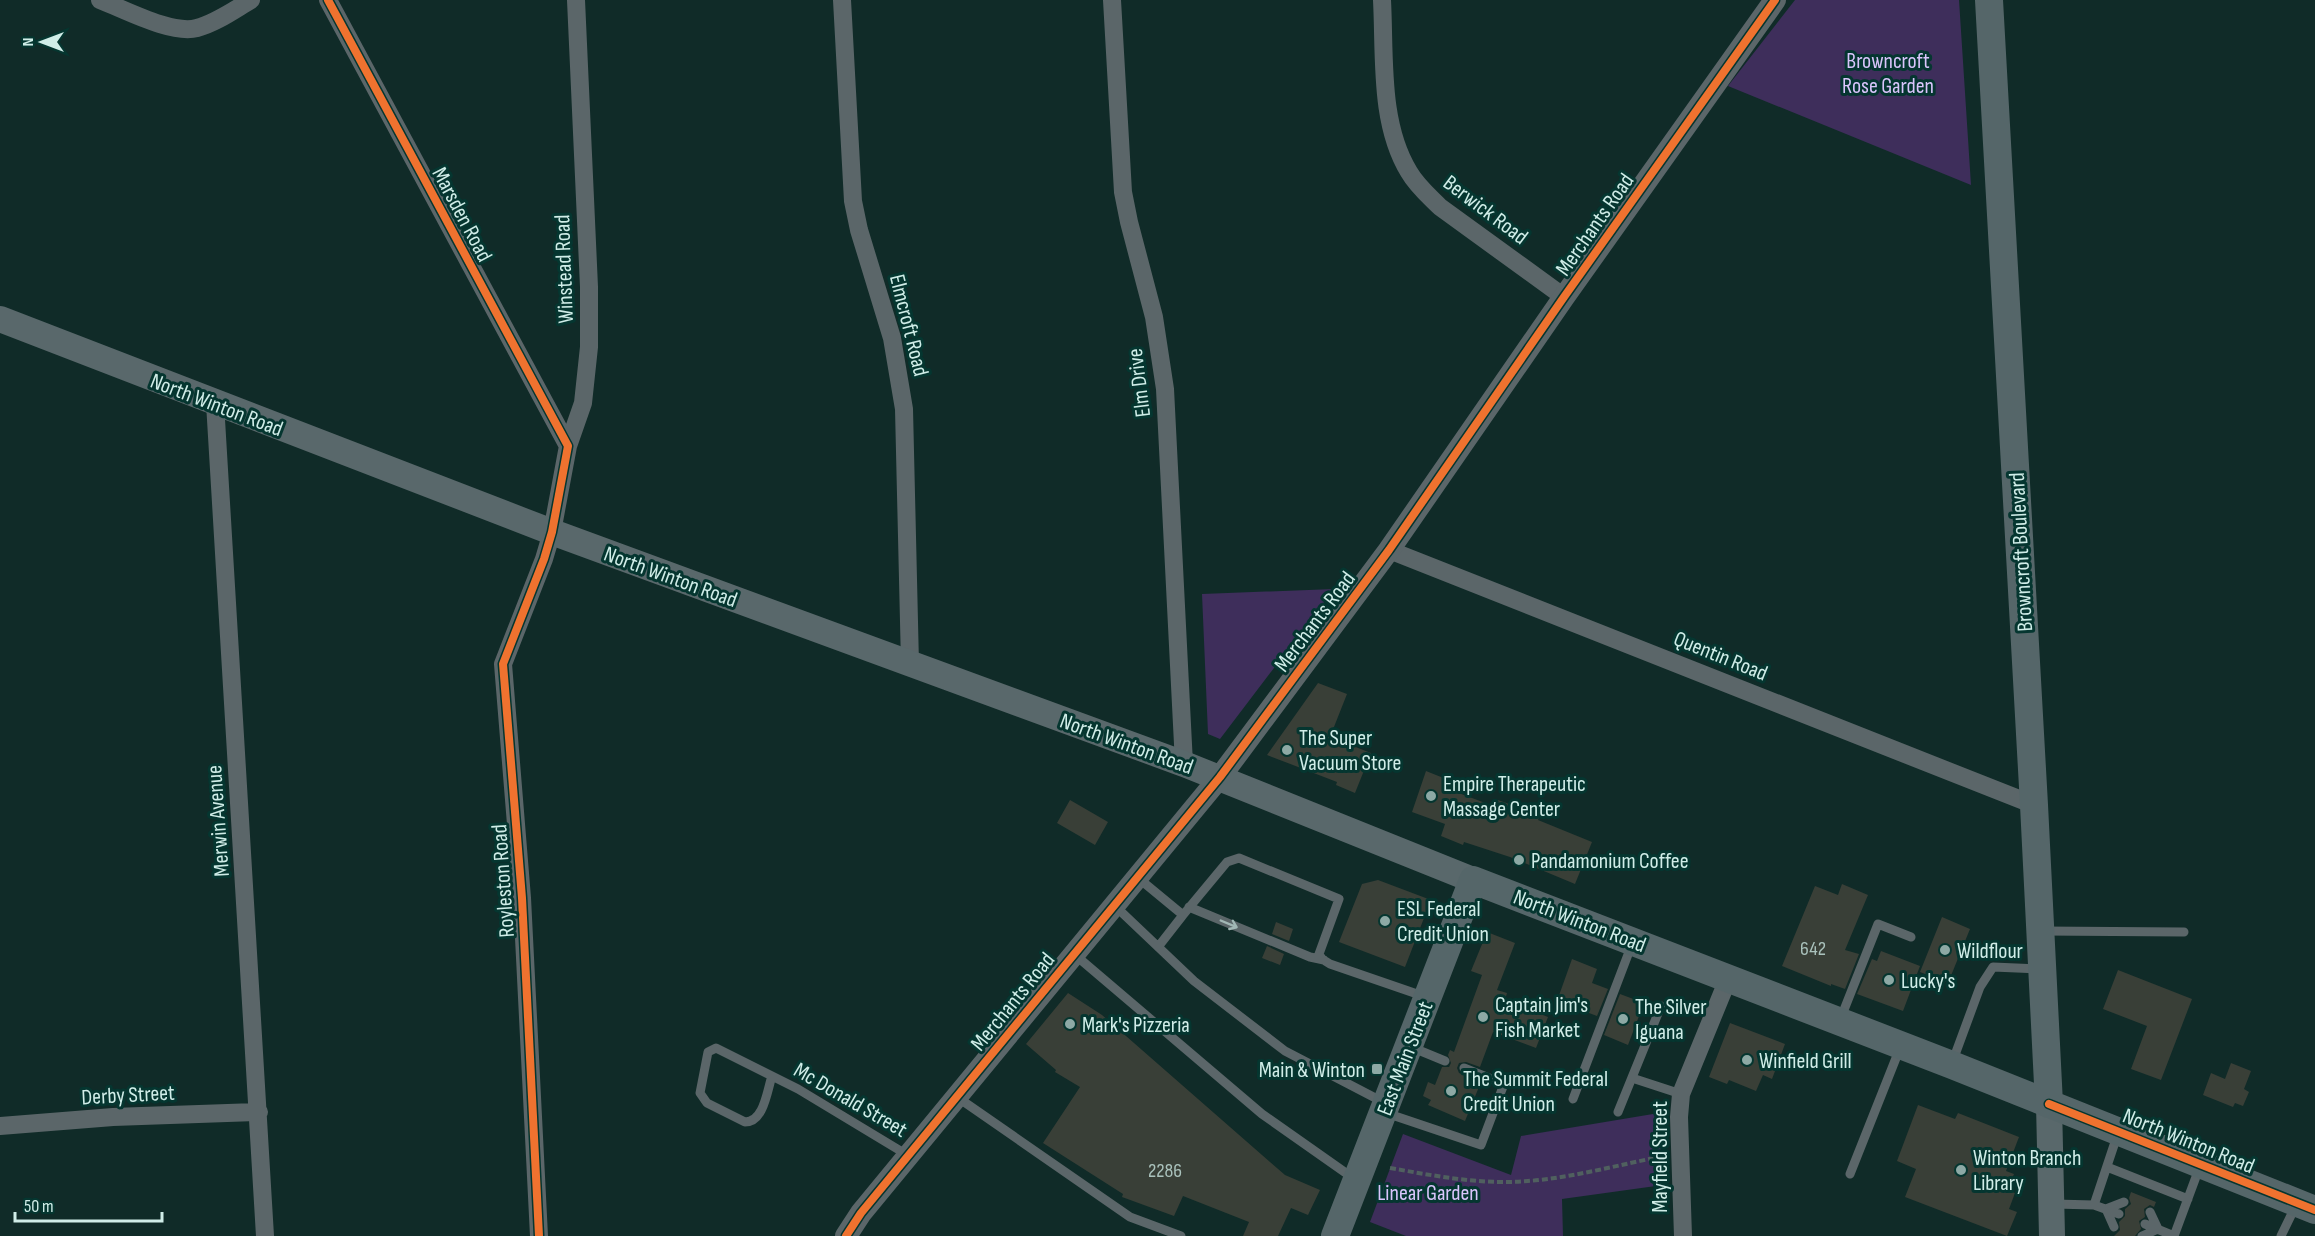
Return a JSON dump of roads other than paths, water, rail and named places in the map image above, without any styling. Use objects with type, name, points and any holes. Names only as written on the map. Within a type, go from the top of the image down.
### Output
[{"type":"main road","name":"Browncroft Boulevard","points":[[1989,0],[2049,1104]]},
{"type":"main road","name":"North Winton Road","points":[[0,319],[552,532],[1220,777],[1473,880],[1634,940],[2306,1207]]},
{"type":"main road","name":"East Main Street","points":[[1335,1236],[1473,880]]},
{"type":"main road","points":[[2049,1104],[2052,1236]]},
{"type":"street","points":[[100,0],[167,26],[188,30],[207,25],[251,0]]},
{"type":"street","name":"Marsden Road","points":[[327,0],[568,446]]},
{"type":"street","name":"Winstead Road","points":[[552,532],[568,446],[583,404],[589,347],[589,287],[576,0]]},
{"type":"street","name":"Elmcroft Road","points":[[842,0],[853,201],[859,230],[892,338],[904,409],[910,664]]},
{"type":"street","name":"Elm Drive","points":[[1112,0],[1123,192],[1154,317],[1166,388],[1185,764]]},
{"type":"street","name":"Berwick Road","points":[[1382,0],[1389,116],[1401,157],[1410,174],[1440,207],[1564,297]]},
{"type":"street","name":"Merchants Road","points":[[846,1236],[861,1213],[1220,777],[1389,550],[1564,297],[1775,0]]},
{"type":"street","name":"Merwin Avenue","points":[[215,403],[266,1236]]},
{"type":"street","name":"Royleston Road","points":[[540,1236],[522,898],[503,664],[544,559],[552,532]]},
{"type":"street","name":"Quentin Road","points":[[1389,550],[2034,805]]},
{"type":"street","name":"Mayfield Street","points":[[1683,1236],[1679,1117],[1681,1094],[1728,979]]},
{"type":"street","name":"Derby Street","points":[[0,1126],[113,1118],[259,1112]]},
{"type":"lane","points":[[1158,947],[1227,862],[1239,858],[1339,899],[1319,954],[1324,960]]},
{"type":"lane","points":[[1137,877],[1186,911],[1310,957],[1428,997]]},
{"type":"lane","points":[[1114,905],[1194,981],[1284,1052],[1385,1108],[1481,1145],[1504,1084],[1464,1068]]},
{"type":"lane","points":[[1839,1022],[1878,924],[1911,937]]},
{"type":"lane","points":[[2040,931],[2184,932]]},
{"type":"lane","points":[[1573,1099],[1634,940]]},
{"type":"lane","points":[[1073,954],[1262,1114],[1357,1181]]},
{"type":"lane","points":[[1952,1065],[1980,987],[1993,967],[2042,969]]},
{"type":"lane","points":[[1618,1112],[1661,1006]]},
{"type":"lane","points":[[1409,1046],[1445,1060]]},
{"type":"lane","points":[[1850,1174],[1900,1046]]},
{"type":"lane","name":"Mc Donald Street","points":[[772,1076],[758,1118],[752,1122],[745,1122],[707,1103],[700,1092],[708,1052],[716,1048],[772,1076],[909,1156]]},
{"type":"lane","points":[[1632,1078],[1681,1094]]},
{"type":"lane","points":[[957,1097],[1130,1217],[1181,1236]]},
{"type":"lane","points":[[2094,1205],[2118,1131]]},
{"type":"lane","points":[[2145,1224],[2174,1236],[2201,1164]]},
{"type":"lane","points":[[2107,1167],[2188,1199]]},
{"type":"lane","points":[[2106,1209],[2124,1202]]},
{"type":"lane","points":[[2052,1204],[2094,1205],[2119,1214]]},
{"type":"lane","points":[[2281,1236],[2306,1207]]},
{"type":"lane","points":[[2106,1209],[2114,1227]]},
{"type":"lane","points":[[2150,1212],[2158,1229]]},
{"type":"lane","points":[[2142,1236],[2158,1229]]},
{"type":"place","name":"The Super Vacuum Store","points":[[1287,750]]},
{"type":"place","name":"Empire Therapeutic Massage Center","points":[[1431,796]]},
{"type":"place","name":"Pandamonium Coffee","points":[[1519,860]]},
{"type":"place","name":"ESL Federal Credit Union","points":[[1385,921]]},
{"type":"place","name":"Wildflour","points":[[1945,950]]},
{"type":"place","name":"Lucky's","points":[[1889,980]]},
{"type":"place","name":"Captain Jim's Fish Market","points":[[1483,1017]]},
{"type":"place","name":"The Silver Iguana","points":[[1623,1019]]},
{"type":"place","name":"Mark's Pizzeria","points":[[1070,1024]]},
{"type":"place","name":"Winfield Grill","points":[[1747,1060]]},
{"type":"place","name":"Main & Winton","points":[[1377,1069]]},
{"type":"place","name":"The Summit Federal Credit Union","points":[[1451,1091]]},
{"type":"place","name":"Winton Branch Library","points":[[1961,1170]]},
{"type":"park label","name":"Browncroft Rose Garden","points":[[1888,72]]},
{"type":"park label","name":"Linear Garden","points":[[1428,1192]]}]
